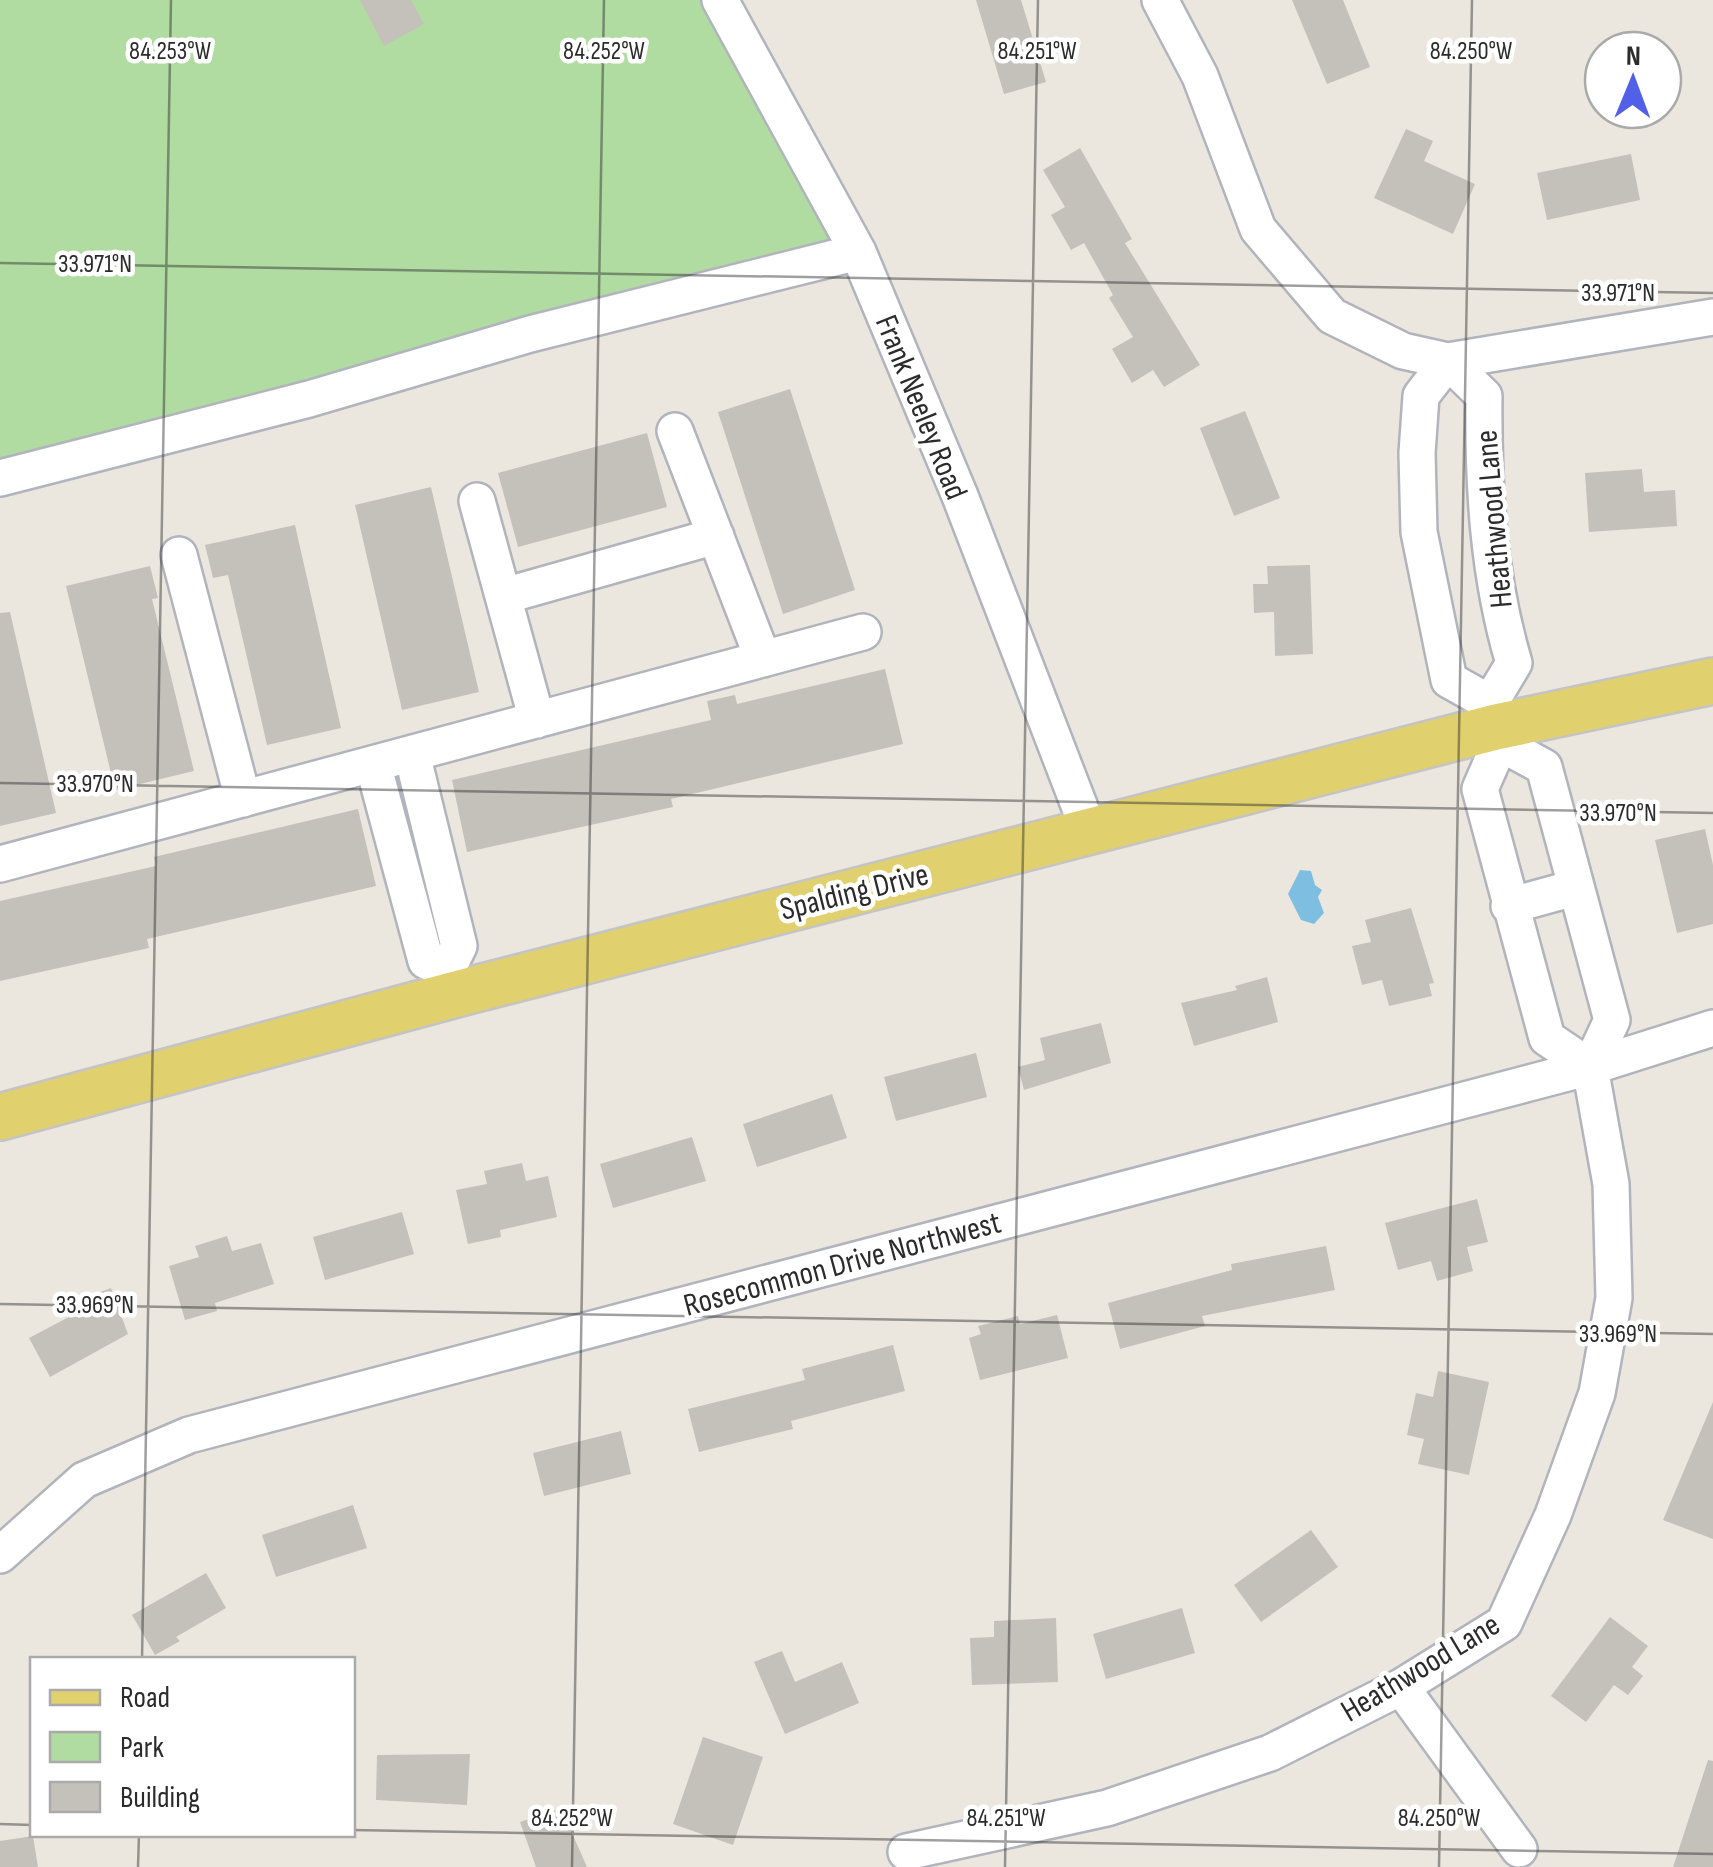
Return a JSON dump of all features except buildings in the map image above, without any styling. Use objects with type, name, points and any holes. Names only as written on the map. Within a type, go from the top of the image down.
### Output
[{"type":"main road","name":"Spalding Drive","points":[[0,1117],[451,982],[1089,831],[1496,724],[1713,681]]},
{"type":"street","name":"Frank Neeley Road","points":[[720,0],[858,252],[960,496],[1089,831]]},
{"type":"street","points":[[1160,0],[1200,76],[1258,229],[1332,316],[1403,351],[1448,361],[1713,317]]},
{"type":"street","points":[[0,478],[310,399],[530,334],[858,252]]},
{"type":"street","name":"Heathwood Lane","points":[[906,1852],[1107,1808],[1270,1752],[1401,1687],[1504,1624],[1552,1516],[1597,1394],[1614,1298],[1612,1203],[1590,1067],[1612,1020],[1544,767],[1496,724],[1449,680],[1419,532],[1421,396],[1448,361],[1484,396],[1486,521],[1501,621],[1514,664],[1496,724],[1480,789],[1546,1038],[1590,1067]]},
{"type":"street","points":[[675,431],[763,659]]},
{"type":"street","points":[[477,501],[537,720]]},
{"type":"street","points":[[504,596],[716,536]]},
{"type":"street","points":[[179,555],[244,799]]},
{"type":"street","points":[[0,864],[864,632]]},
{"type":"street","points":[[373,764],[426,961],[451,982],[460,946],[412,754]]},
{"type":"street","points":[[1508,906],[1574,888]]},
{"type":"street","name":"Rosecommon Drive Northwest","points":[[0,1555],[84,1480],[189,1435],[1590,1067],[1713,1028]]},
{"type":"street","points":[[1401,1687],[1518,1850]]},
{"type":"green space","points":[[0,0],[720,0],[858,252],[0,478]]},
{"type":"water","points":[[1300,870],[1311,871],[1315,885],[1322,890],[1318,897],[1324,913],[1314,924],[1301,920],[1288,894]]}]
